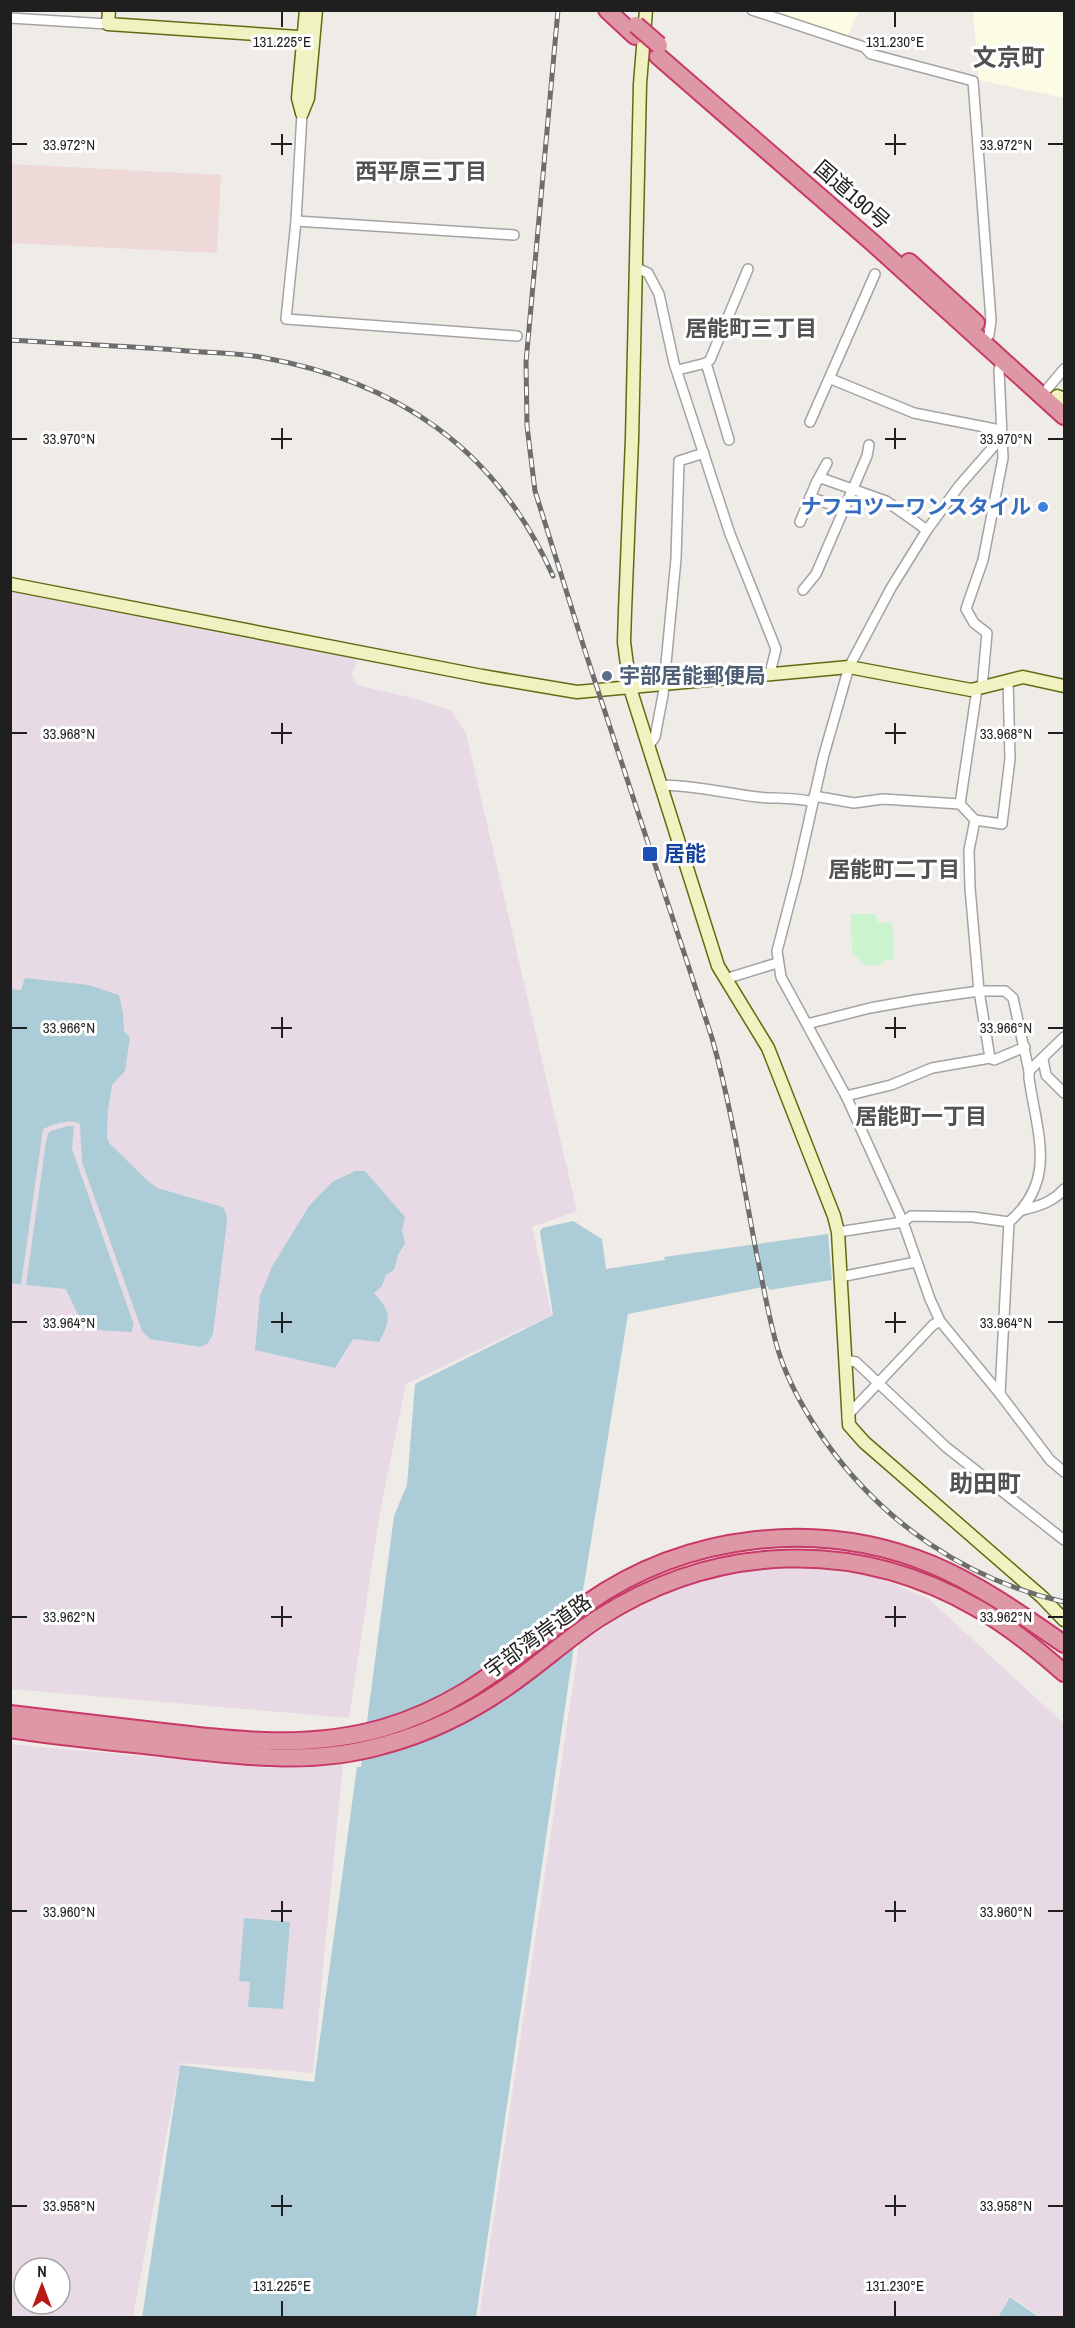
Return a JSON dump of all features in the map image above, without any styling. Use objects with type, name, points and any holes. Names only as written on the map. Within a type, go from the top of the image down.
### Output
[{"type":"highway","name":"国道190号","points":[[607,10],[636,30],[1065,416]]},
{"type":"highway","name":"国道190号","points":[[620,10],[636,30]]},
{"type":"highway","name":"国道190号","points":[[658,50],[941,289],[1058,396]]},
{"type":"highway","name":"宇部湾岸道路","points":[[10,1729],[183,1742],[307,1742],[346,1737],[404,1721],[442,1705],[476,1686],[586,1604],[619,1583],[673,1559],[712,1547],[750,1539],[789,1537],[827,1539],[866,1545],[918,1559],[988,1594],[1065,1644]]},
{"type":"highway","name":"宇部湾岸道路","points":[[10,1714],[183,1742],[262,1758],[300,1759],[351,1753],[403,1740],[439,1726],[472,1709],[526,1674],[582,1630],[632,1599],[684,1576],[759,1559],[798,1557],[837,1560],[875,1567],[944,1591],[976,1607],[1014,1632],[1065,1672]]},
{"type":"highway","points":[[10,1707],[183,1742]]},
{"type":"highway","points":[[10,1737],[183,1742]]},
{"type":"street","points":[[108,24],[109,10]]},
{"type":"street","points":[[306,10],[308,98],[302,113],[296,220],[286,319],[517,336]]},
{"type":"street","points":[[308,38],[316,10]]},
{"type":"street","points":[[646,10],[640,84],[637,268],[624,632],[630,688],[712,949],[725,979],[768,1048],[834,1216],[838,1232],[849,1425],[864,1442],[1042,1597],[1065,1620]]},
{"type":"street","points":[[752,10],[864,47],[871,54],[973,81],[991,320],[989,335]]},
{"type":"street","points":[[10,18],[308,38]]},
{"type":"street","points":[[296,220],[514,235]]},
{"type":"street","points":[[637,268],[648,273],[656,284],[678,370],[730,534],[776,649],[770,673]]},
{"type":"street","points":[[678,370],[710,360],[748,269]]},
{"type":"street","points":[[810,422],[831,379],[875,274]]},
{"type":"street","points":[[960,804],[987,633],[974,623],[966,609],[983,560],[1003,458],[1000,434],[999,370],[1002,360]]},
{"type":"street","points":[[706,363],[729,440]]},
{"type":"street","points":[[1058,396],[1065,369]]},
{"type":"street","points":[[831,379],[914,413],[1000,434]]},
{"type":"street","points":[[1000,434],[927,530],[891,588],[849,667],[823,758],[777,951],[777,963],[781,976],[846,1096],[903,1222],[916,1262],[940,1321],[1050,1460],[1065,1472]]},
{"type":"street","points":[[803,590],[816,574],[867,456],[869,445]]},
{"type":"street","points":[[648,747],[655,737],[664,685],[676,559],[679,461],[704,453]]},
{"type":"street","points":[[800,522],[827,463]]},
{"type":"street","points":[[821,478],[886,501],[927,530]]},
{"type":"street","points":[[810,497],[843,509]]},
{"type":"street","points":[[10,584],[561,690],[599,692],[770,673],[849,667],[971,690],[1023,676],[1065,686]]},
{"type":"street","points":[[660,785],[678,785],[763,798],[797,798],[854,803],[883,799],[960,804],[975,820],[1002,824],[1010,759],[1008,680]]},
{"type":"street","points":[[975,820],[969,850],[969,867],[979,991],[990,1058]]},
{"type":"street","points":[[725,979],[777,963]]},
{"type":"street","points":[[807,1024],[870,1008],[979,991],[995,989],[1005,991],[1013,998],[1025,1047],[1042,1163],[1038,1181],[1023,1210],[1009,1222],[1000,1394]]},
{"type":"street","points":[[1029,1071],[1065,1037]]},
{"type":"street","points":[[846,1096],[891,1085],[932,1068],[990,1058],[994,1060],[1025,1047]]},
{"type":"street","points":[[1043,1059],[1046,1075],[1065,1094]]},
{"type":"street","points":[[1023,1210],[1045,1204],[1064,1191]]},
{"type":"street","points":[[838,1232],[903,1222],[911,1216],[973,1217],[1009,1222]]},
{"type":"street","points":[[840,1277],[916,1262]]},
{"type":"street","points":[[848,1416],[940,1321]]},
{"type":"street","points":[[845,1360],[856,1362],[946,1446],[1065,1540]]},
{"type":"shaded area","points":[[764,11],[859,11],[847,37]]},
{"type":"shaded area","points":[[973,11],[1064,11],[1064,98],[979,80]]},
{"type":"shaded area","points":[[11,164],[221,175],[217,253],[11,243]]},
{"type":"shaded area","points":[[10,590],[358,658],[352,674],[357,685],[451,710],[466,733],[577,1211],[532,1227],[552,1315],[406,1384],[380,1512],[349,1718],[11,1689]]},
{"type":"shaded area","points":[[786,1568],[868,1575],[929,1599],[1064,1724],[1064,2317],[1041,2317],[1010,2296],[997,2318],[479,2317],[579,1644],[624,1615],[658,1597],[695,1582],[750,1571]]},
{"type":"shaded area","points":[[10,1744],[270,1768],[343,1764],[313,2073],[180,2063],[133,2317],[11,2317]]},
{"type":"green space","points":[[851,914],[874,914],[877,916],[878,923],[892,922],[894,960],[886,960],[879,965],[865,965],[852,952]]},
{"type":"water","points":[[25,978],[89,985],[119,995],[124,1031],[130,1037],[125,1071],[112,1085],[108,1110],[107,1137],[109,1143],[157,1188],[223,1207],[226,1213],[227,1222],[213,1334],[208,1343],[200,1347],[150,1339],[142,1331],[82,1162],[80,1124],[75,1122],[62,1122],[43,1129],[21,1285],[12,1283],[11,1287],[10,989],[21,990]]},
{"type":"water","points":[[74,1126],[72,1149],[134,1325],[131,1332],[94,1329],[88,1326],[78,1314],[66,1289],[26,1285],[46,1141],[49,1132]]},
{"type":"water","points":[[355,1171],[365,1171],[405,1217],[402,1230],[405,1243],[398,1255],[394,1270],[386,1275],[382,1286],[374,1293],[384,1305],[388,1316],[379,1342],[353,1339],[335,1368],[255,1350],[260,1296],[272,1267],[309,1206],[332,1182]]},
{"type":"water","points":[[573,1221],[602,1239],[606,1269],[665,1260],[664,1257],[828,1234],[832,1280],[769,1290],[768,1286],[628,1314],[574,1646],[476,2317],[142,2318],[180,2065],[314,2082],[357,1767],[361,1767],[394,1516],[407,1485],[415,1384],[553,1315],[540,1232],[542,1228]]},
{"type":"water","points":[[244,1918],[290,1922],[283,2009],[248,2007],[250,1982],[239,1981]]},
{"type":"water","points":[[1010,2297],[1039,2317],[998,2317]]},
{"type":"railway","points":[[558,10],[526,362],[527,426],[535,491],[712,1038],[731,1119],[772,1329],[779,1353],[799,1399],[812,1421],[848,1471],[873,1498],[930,1544],[961,1563],[1028,1592],[1064,1602]]},
{"type":"railway","points":[[10,340],[260,357],[310,368],[356,383],[398,403],[436,428],[471,457],[502,491],[530,531],[553,576]]},
{"type":"place","name":"ナフコツーワンスタイル","points":[[1043,507]]},
{"type":"place","name":"宇部居能郵便局","points":[[607,676]]},
{"type":"place","name":"居能","points":[[650,854]]},
{"type":"district","name":"文京町","points":[[1009,58]]},
{"type":"district","name":"西平原三丁目","points":[[421,171]]},
{"type":"district","name":"居能町三丁目","points":[[751,328]]},
{"type":"district","name":"居能町二丁目","points":[[894,869]]},
{"type":"district","name":"居能町一丁目","points":[[921,1116]]},
{"type":"district","name":"助田町","points":[[985,1484]]}]
